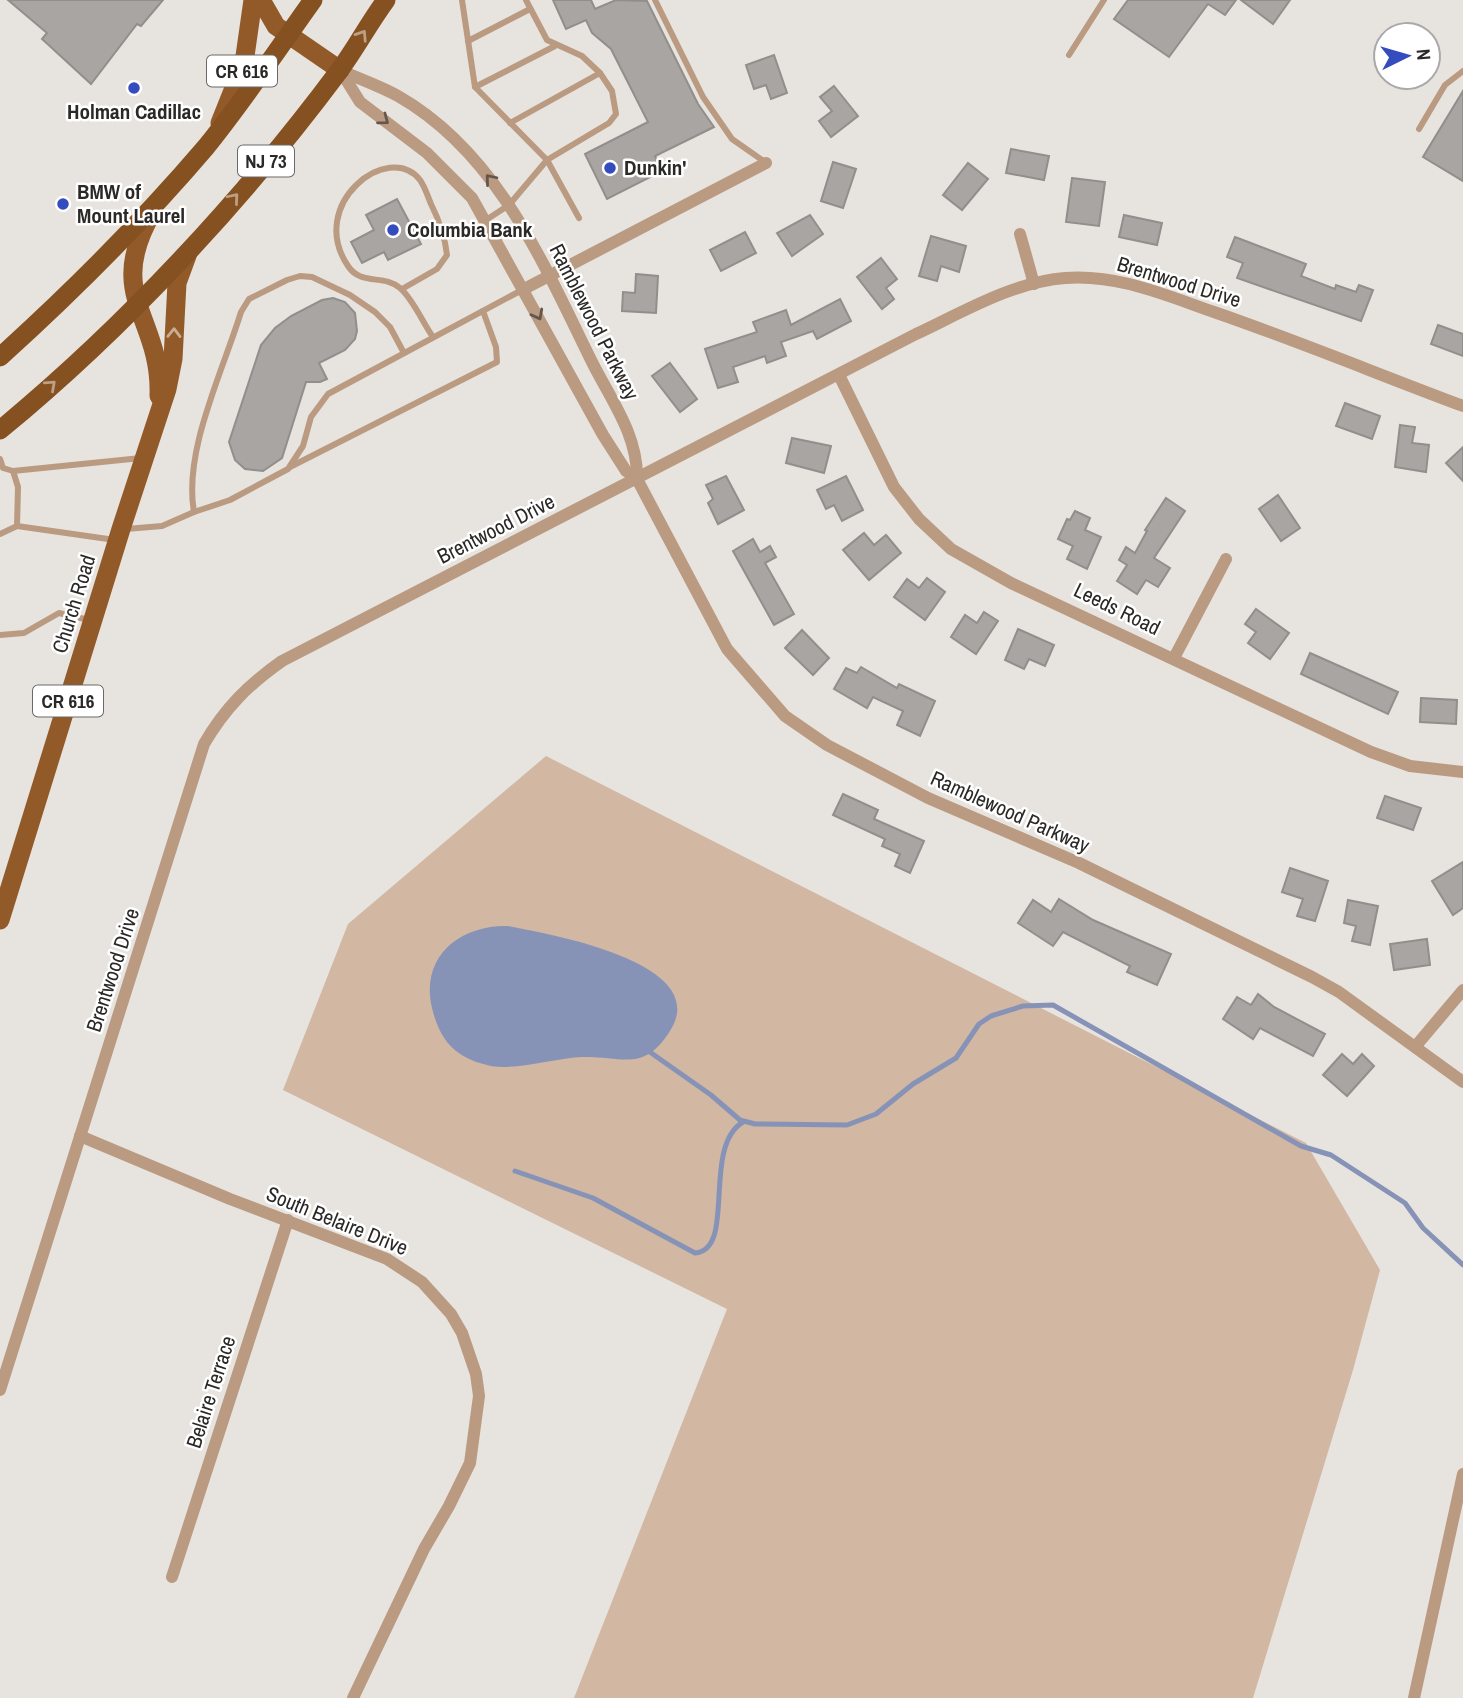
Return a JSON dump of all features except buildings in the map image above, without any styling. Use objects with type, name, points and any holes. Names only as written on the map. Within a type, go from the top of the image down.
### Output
[{"type":"highway","name":"NJ 73","points":[[0,357],[83,279],[161,198],[214,137],[313,0]]},
{"type":"highway","name":"NJ 73","points":[[0,430],[190,250],[340,70],[386,0]]},
{"type":"main road","name":"CR 616","points":[[214,137],[244,63],[253,0]]},
{"type":"main road","name":"CR 616","points":[[261,0],[271,22],[287,36],[340,70]]},
{"type":"main road","name":"Church Road","points":[[157,423],[159,393],[156,359],[136,304],[132,281],[140,236],[161,198]]},
{"type":"main road","name":"Church Road","points":[[0,919],[119,535],[157,423],[173,359],[177,283],[190,250]]},
{"type":"street","name":"Ramblewood Parkway","points":[[340,70],[398,96],[441,129],[480,167],[509,205],[550,275],[631,438],[637,457],[637,479]]},
{"type":"street","name":"Ramblewood Parkway","points":[[340,70],[360,102],[449,173],[472,198],[603,435],[626,471],[637,479],[727,649],[785,716],[827,745],[928,798],[1079,863],[1312,977],[1339,992],[1463,1082]]},
{"type":"street","points":[[524,289],[766,163]]},
{"type":"street","points":[[1020,234],[1034,284]]},
{"type":"street","name":"Brentwood Drive","points":[[0,1390],[204,744],[220,715],[247,685],[282,661],[972,307],[1034,284],[1090,277],[1138,285],[1279,335],[1463,406]]},
{"type":"street","name":"Leeds Road","points":[[839,375],[883,470],[912,512],[951,549],[1011,583],[1391,760],[1429,769],[1463,772]]},
{"type":"street","points":[[1174,658],[1226,559]]},
{"type":"street","points":[[1415,1047],[1463,990]]},
{"type":"street","name":"South Belaire Drive","points":[[80,1136],[387,1259],[422,1282],[451,1314],[462,1333],[477,1385],[478,1418],[470,1462],[424,1549],[353,1698]]},
{"type":"street","name":"Belaire Terrace","points":[[172,1577],[288,1220]]},
{"type":"street","points":[[1414,1698],[1463,1474]]},
{"type":"lane","points":[[462,0],[475,87],[547,160],[579,218]]},
{"type":"lane","points":[[486,220],[509,205],[547,160],[609,123],[616,114],[612,91],[600,73],[582,56],[555,46],[543,34],[526,0]]},
{"type":"lane","points":[[654,0],[703,97],[732,139],[766,163]]},
{"type":"lane","points":[[1069,55],[1104,0]]},
{"type":"lane","points":[[468,41],[530,9]]},
{"type":"lane","points":[[475,87],[555,46]]},
{"type":"lane","points":[[1419,129],[1445,85],[1463,71]]},
{"type":"lane","points":[[510,123],[600,73]]},
{"type":"lane","points":[[402,289],[437,269],[447,255],[445,233],[419,179],[404,169],[382,171],[365,177],[349,190],[335,225],[337,241],[348,266],[356,275],[370,280],[387,280],[402,289],[433,337]]},
{"type":"lane","points":[[194,512],[191,493],[200,434],[241,312],[249,299],[300,276],[312,278],[350,295],[375,312],[390,327],[404,354]]},
{"type":"lane","points":[[288,469],[303,446],[311,417],[328,394],[524,289]]},
{"type":"lane","points":[[0,534],[17,526],[119,535],[162,526],[230,500],[497,362],[496,347],[483,312]]},
{"type":"lane","points":[[0,459],[3,468],[13,471],[145,458]]},
{"type":"lane","points":[[13,471],[18,487],[17,526]]},
{"type":"lane","points":[[0,635],[24,633],[59,613],[92,621]]},
{"type":"shaded area","points":[[546,756],[1306,1143],[1380,1270],[1353,1370],[1253,1698],[574,1698],[727,1309],[283,1090],[348,924]]},
{"type":"water","points":[[508,926],[588,945],[649,970],[669,987],[677,1007],[670,1031],[651,1053],[632,1059],[582,1057],[497,1067],[475,1062],[457,1052],[444,1038],[432,1008],[430,990],[438,959],[459,938],[490,927]]},
{"type":"waterway","points":[[647,1050],[711,1095],[740,1120],[755,1124],[847,1125],[876,1114],[913,1084],[956,1058],[979,1024],[991,1016],[1023,1006],[1053,1005],[1301,1146],[1331,1155],[1405,1203],[1423,1228],[1463,1265]]},
{"type":"waterway","points":[[515,1171],[593,1198],[695,1253],[707,1248],[714,1235],[724,1153],[731,1135],[743,1122]]},
{"type":"place","name":"Holman Cadillac","points":[[134,88]]},
{"type":"place","name":"Dunkin'","points":[[610,168]]},
{"type":"place","name":"BMW of Mount Laurel","points":[[63,204]]},
{"type":"place","name":"Columbia Bank","points":[[393,230]]}]
